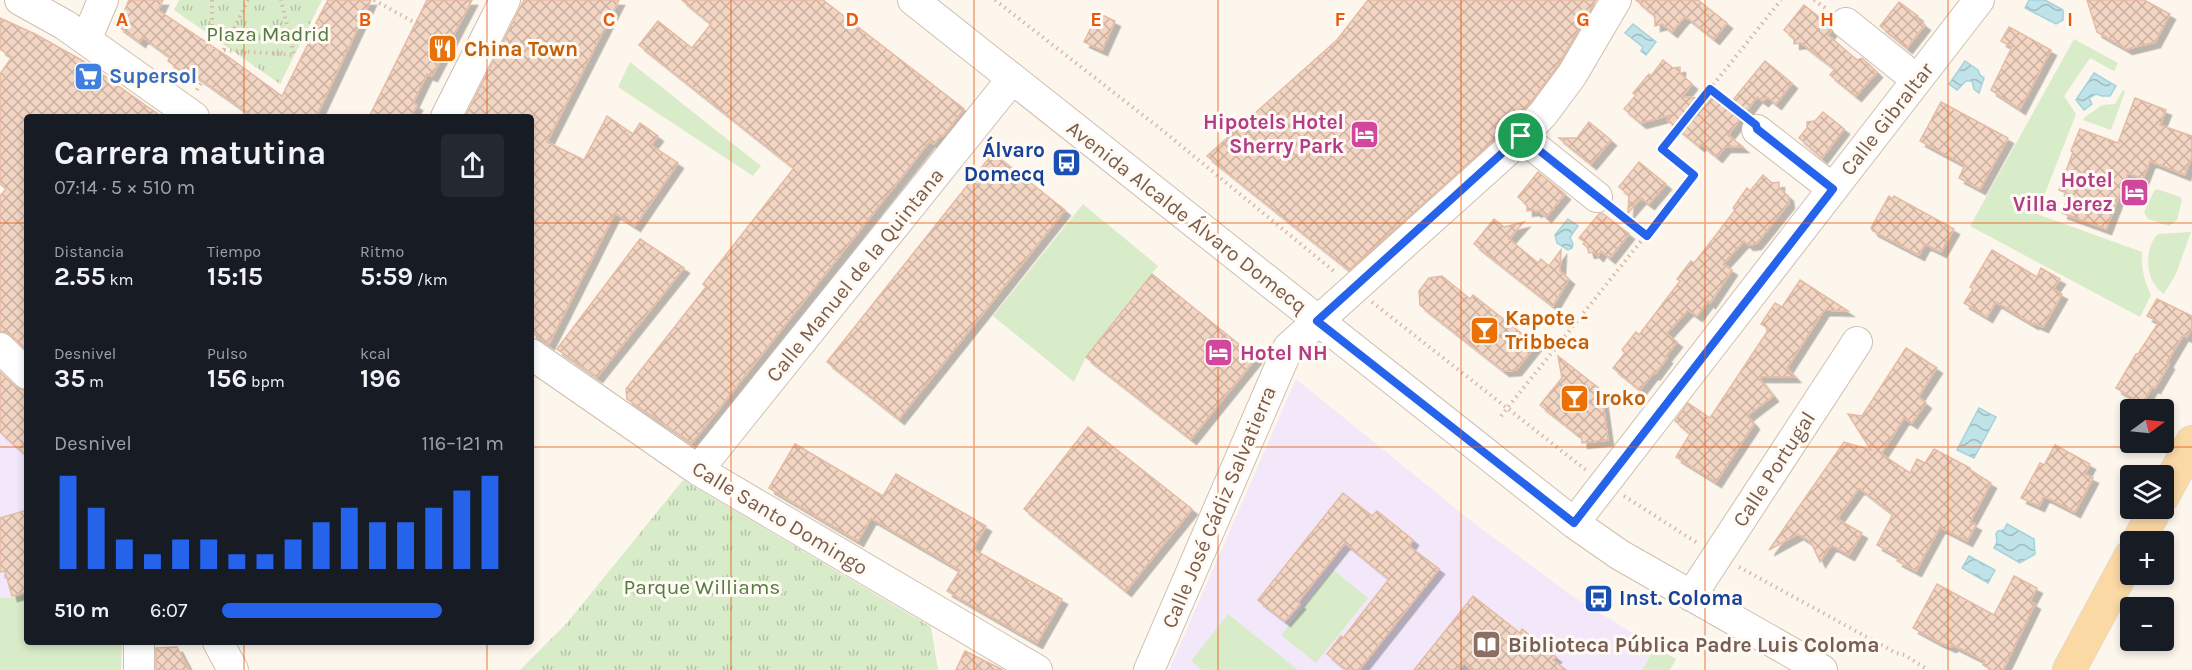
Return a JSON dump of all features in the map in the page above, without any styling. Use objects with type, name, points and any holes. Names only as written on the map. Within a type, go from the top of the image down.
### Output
[{"type":"main road","points":[[2174,476],[2192,442]]},
{"type":"main road","points":[[2069,670],[2120,576]]},
{"type":"street","points":[[20,0],[65,25],[190,114]]},
{"type":"street","points":[[86,40],[103,0]]},
{"type":"street","points":[[448,114],[505,0]]},
{"type":"street","name":"Avenida Alcalde Álvaro Domecq","points":[[913,0],[1574,523],[1620,555],[1822,670]]},
{"type":"street","name":"Calle José Cádiz Salvatierra","points":[[1149,670],[1288,348],[1543,114],[1572,75],[1616,0]]},
{"type":"street","name":"Calle Gibraltar","points":[[1574,523],[1979,0]]},
{"type":"street","points":[[1846,23],[1917,80]]},
{"type":"street","name":"Calle Manuel de la Quintana","points":[[698,470],[1012,79]]},
{"type":"street","points":[[1757,129],[1833,189]]},
{"type":"street","points":[[1521,136],[1597,197]]},
{"type":"street","name":"Calle Portugal","points":[[1691,596],[1857,342]]},
{"type":"street","points":[[0,348],[24,371]]},
{"type":"street","name":"Calle Santo Domingo","points":[[534,356],[698,470],[1037,670]]},
{"type":"street","points":[[139,645],[139,670]]},
{"type":"street","points":[[220,645],[233,670]]},
{"type":"path","points":[[212,0],[212,36]]},
{"type":"path","points":[[221,55],[248,0]]},
{"type":"path","points":[[224,50],[294,55],[281,0]]},
{"type":"path","points":[[374,0],[417,24]]},
{"type":"path","points":[[995,0],[1162,130],[1337,274]]},
{"type":"path","points":[[1502,416],[1694,175],[1662,149],[1781,0]]},
{"type":"path","points":[[1710,89],[1756,125],[1757,129]]},
{"type":"path","points":[[1597,197],[1647,236]]},
{"type":"path","points":[[1370,300],[1588,471]]},
{"type":"path","points":[[1622,495],[1718,555],[1896,653],[1905,655],[1928,670]]},
{"type":"shaded area","points":[[1296,379],[1475,524],[1571,595],[1655,647],[1642,670],[1169,670]]},
{"type":"shaded area","points":[[0,432],[24,453],[24,645],[122,645],[121,670],[0,670]]},
{"type":"green space","name":"Plaza Madrid","points":[[179,0],[322,0],[280,84],[174,10]]},
{"type":"green space","points":[[2074,39],[2118,63],[2114,71],[2090,58],[2064,96],[2076,114],[2037,214],[2142,252],[2146,284],[2151,295],[2140,317],[1970,226]]},
{"type":"green space","points":[[630,62],[761,166],[753,176],[618,87]]},
{"type":"green space","points":[[2123,90],[2125,92],[2111,130],[2083,120],[2102,105],[2115,104]]},
{"type":"green space","points":[[2157,189],[2180,197],[2182,200],[2177,220],[2169,226],[2148,219],[2144,212]]},
{"type":"green space","points":[[1083,204],[1158,266],[1086,357],[1074,382],[993,316]]},
{"type":"green space","points":[[2191,232],[2176,274],[2164,294],[2153,282],[2148,266],[2153,240],[2158,234]]},
{"type":"green space","name":"Parque Williams","points":[[683,480],[931,627],[938,670],[520,670],[567,623]]},
{"type":"green space","points":[[1333,570],[1368,598],[1316,663],[1281,635]]},
{"type":"green space","points":[[24,595],[24,645],[122,645],[121,670],[0,670],[0,598]]},
{"type":"green space","points":[[1228,614],[1298,670],[1202,670],[1191,661]]},
{"type":"green space","points":[[1655,647],[1676,659],[1670,670],[1642,670]]},
{"type":"water","points":[[2029,0],[2045,0],[2063,10],[2063,20],[2056,24],[2025,8]]},
{"type":"water","points":[[1633,24],[1656,42],[1646,55],[1641,51],[1643,47],[1625,33]]},
{"type":"water","points":[[1965,61],[1978,70],[1984,78],[1979,93],[1974,89],[1972,81],[1966,81],[1957,90],[1949,84]]},
{"type":"water","points":[[2094,73],[2116,86],[2110,96],[2096,94],[2089,98],[2092,104],[2084,110],[2076,100]]},
{"type":"water","points":[[1568,219],[1578,226],[1570,237],[1573,244],[1568,250],[1557,243],[1555,235]]},
{"type":"water","points":[[1979,408],[1996,417],[1974,458],[1957,450]]},
{"type":"water","points":[[2007,524],[2034,539],[2035,554],[2020,563],[1994,548],[1997,542],[1996,534],[2004,530]]},
{"type":"water","points":[[1969,556],[1995,570],[1988,583],[1962,568]]},
{"type":"building","points":[[129,0],[163,0],[158,10],[282,96],[328,0],[371,0],[317,114],[250,114],[189,71],[186,74],[168,61],[170,57],[143,37],[140,42],[118,26]]},
{"type":"building","points":[[427,0],[472,0],[432,76],[427,74],[413,103],[417,105],[412,114],[370,114]]},
{"type":"building","points":[[524,0],[619,0],[547,142],[584,160],[607,116],[633,134],[640,123],[658,136],[651,145],[678,163],[635,226],[615,213],[549,344],[534,334],[534,114],[467,114]]},
{"type":"building","points":[[682,0],[823,0],[964,109],[943,136],[941,135],[934,144],[930,141],[692,443],[627,399],[626,389],[706,287],[703,284],[794,168],[639,45],[658,21],[692,48],[711,24]]},
{"type":"building","name":"Hipotels Hotel Sherry Park","points":[[1368,0],[1596,0],[1558,65],[1530,103],[1495,139],[1349,270],[1207,156],[1337,40]]},
{"type":"building","points":[[1636,0],[1698,0],[1727,23],[1714,39],[1685,16],[1672,32],[1662,24],[1655,26],[1655,16]]},
{"type":"building","points":[[2087,0],[2144,0],[2170,14],[2155,42],[2127,49],[2097,32]]},
{"type":"building","points":[[1899,2],[1918,16],[1916,18],[1925,25],[1907,48],[1880,26]]},
{"type":"building","points":[[1804,5],[1829,25],[1831,31],[1828,35],[1857,60],[1862,58],[1877,72],[1856,96],[1830,75],[1835,69],[1801,43],[1794,44],[1794,38],[1784,30]]},
{"type":"building","points":[[1098,13],[1115,21],[1102,50],[1084,42]]},
{"type":"building","points":[[0,18],[35,34],[83,61],[158,114],[24,114],[24,347],[11,335],[0,331],[0,196],[6,189],[0,184],[0,74],[12,57],[0,49]]},
{"type":"building","points":[[2009,27],[2051,50],[2020,109],[1991,90],[2012,47],[2001,41]]},
{"type":"building","points":[[1663,60],[1673,68],[1680,67],[1680,73],[1692,84],[1682,97],[1719,99],[1728,106],[1765,61],[1792,83],[1776,104],[1767,97],[1763,101],[1757,97],[1728,135],[1743,147],[1725,147],[1717,157],[1701,144],[1699,146],[1667,120],[1671,115],[1641,123],[1624,109],[1636,95],[1633,93],[1649,74],[1651,76]]},
{"type":"building","points":[[2135,98],[2166,110],[2160,125],[2192,136],[2192,156],[2185,175],[2150,161],[2143,179],[2128,173],[2106,229],[2062,213],[2069,194],[2059,190],[2080,129],[2118,143]]},
{"type":"building","points":[[1941,102],[2008,138],[1980,189],[1959,178],[1965,165],[1920,141]]},
{"type":"building","points":[[1823,112],[1844,129],[1822,158],[1799,138],[1807,128],[1807,122],[1815,121]]},
{"type":"building","points":[[1589,122],[1611,140],[1591,164],[1559,138],[1577,138]]},
{"type":"building","points":[[993,153],[1065,210],[899,419],[827,362]]},
{"type":"building","points":[[1639,162],[1666,184],[1649,204],[1641,198],[1628,213],[1629,195],[1619,187]]},
{"type":"building","points":[[1538,172],[1565,194],[1546,217],[1538,210],[1536,212],[1527,211],[1527,205],[1518,197]]},
{"type":"building","points":[[1763,175],[1772,183],[1779,182],[1779,188],[1788,196],[1789,203],[1756,244],[1748,245],[1744,241],[1723,264],[1732,270],[1710,303],[1708,301],[1697,316],[1688,310],[1668,332],[1668,335],[1677,342],[1655,374],[1653,373],[1640,390],[1613,368],[1625,353],[1622,350],[1636,332],[1639,335],[1680,281],[1677,279],[1691,261],[1694,263],[1735,210],[1733,208],[1747,188],[1750,191]]},
{"type":"building","points":[[1889,196],[1892,199],[1894,196],[1954,229],[1941,252],[1925,244],[1919,255],[1873,231],[1871,228]]},
{"type":"building","points":[[1602,213],[1629,234],[1610,258],[1601,251],[1598,256],[1594,252],[1589,253],[1583,244],[1585,242],[1579,238]]},
{"type":"building","points":[[1494,219],[1504,227],[1524,222],[1509,239],[1538,263],[1541,259],[1549,266],[1561,250],[1560,271],[1569,279],[1553,306],[1474,244]]},
{"type":"building","points":[[640,239],[684,268],[597,377],[557,349]]},
{"type":"building","points":[[1992,250],[2037,277],[2041,268],[2060,279],[2053,289],[2062,294],[2043,327],[2033,324],[1996,302],[1987,317],[1964,303],[1973,289],[1970,287]]},
{"type":"building","name":"Hotel NH","points":[[1152,274],[1256,358],[1191,439],[1086,357]]},
{"type":"building","name":"Kapote - Tribbeca","points":[[1442,276],[1470,299],[1473,295],[1536,345],[1516,370],[1504,371],[1420,305],[1419,291],[1429,278]]},
{"type":"building","points":[[1800,280],[1848,311],[1824,310],[1787,368],[1795,377],[1758,377],[1773,396],[1747,416],[1754,424],[1716,482],[1676,457],[1690,434],[1675,421],[1688,403],[1710,418],[1769,329],[1761,324],[1775,303],[1782,307]]},
{"type":"building","points":[[2157,299],[2192,316],[2192,327],[2187,337],[2183,335],[2155,388],[2152,387],[2145,399],[2134,399],[2116,388],[2136,354],[2159,322],[2147,316]]},
{"type":"building","points":[[1906,348],[1937,368],[1918,397],[1926,403],[1912,423],[1904,418],[1881,454],[1910,473],[1917,459],[1925,463],[1934,449],[1970,468],[1991,483],[1970,522],[1976,525],[1967,541],[1940,527],[1916,571],[1897,561],[1899,557],[1877,545],[1893,514],[1859,488],[1837,519],[1862,533],[1849,555],[1831,545],[1820,562],[1811,542],[1798,534],[1769,550],[1844,442],[1871,450],[1848,414],[1862,416]]},
{"type":"building","name":"Iroko","points":[[1558,356],[1601,390],[1608,440],[1582,443],[1581,433],[1577,434],[1540,405],[1562,378]]},
{"type":"building","points":[[0,372],[16,387],[24,390],[24,453],[0,432]]},
{"type":"building","points":[[1088,427],[1192,509],[1126,591],[1024,509]]},
{"type":"building","points":[[795,444],[883,496],[896,474],[986,526],[973,549],[1062,599],[1037,643],[947,591],[960,570],[871,518],[858,541],[769,488]]},
{"type":"building","points":[[2055,445],[2090,464],[2085,474],[2093,478],[2075,512],[2044,496],[2039,506],[2021,498],[2040,463],[2044,465]]},
{"type":"building","points":[[1343,493],[1372,516],[1377,511],[1413,540],[1409,546],[1439,569],[1359,670],[1347,670],[1327,654],[1341,636],[1343,638],[1389,579],[1345,543],[1285,621],[1258,600]]},
{"type":"building","points":[[24,511],[24,593],[12,596],[5,571],[0,572],[0,518]]},
{"type":"building","points":[[2014,576],[2037,588],[2030,601],[2035,604],[2003,670],[1992,670],[1983,665],[1985,661],[1953,645],[1951,647],[1939,642],[1913,628],[1937,584],[1994,615]]},
{"type":"building","name":"Biblioteca Pública Padre Luis Coloma","points":[[1473,596],[1520,633],[1522,629],[1556,657],[1553,660],[1566,670],[1472,670],[1464,663],[1458,670],[1414,670]]},
{"type":"building","points":[[177,647],[189,670],[156,670],[156,648]]},
{"type":"building","points":[[965,651],[1003,670],[956,670]]},
{"type":"place","name":"China Town","points":[[443,49]]},
{"type":"place","name":"Supersol","points":[[88,76]]},
{"type":"place","name":"Hipotels Hotel Sherry Park","points":[[1365,134]]},
{"type":"place","name":"Álvaro Domecq","points":[[1066,162]]},
{"type":"place","name":"Hotel Villa Jerez","points":[[2134,192]]},
{"type":"place","name":"Kapote - Tribbeca","points":[[1484,330]]},
{"type":"place","name":"Hotel NH","points":[[1219,353]]},
{"type":"place","name":"Iroko","points":[[1574,398]]},
{"type":"place","name":"Inst. Coloma","points":[[1598,598]]},
{"type":"place","name":"Biblioteca Pública Padre Luis Coloma","points":[[1487,645]]},
{"type":"route","points":[[1710,89],[1833,189],[1574,523],[1317,321],[1521,136],[1647,236],[1694,175],[1662,149],[1710,89]]}]
